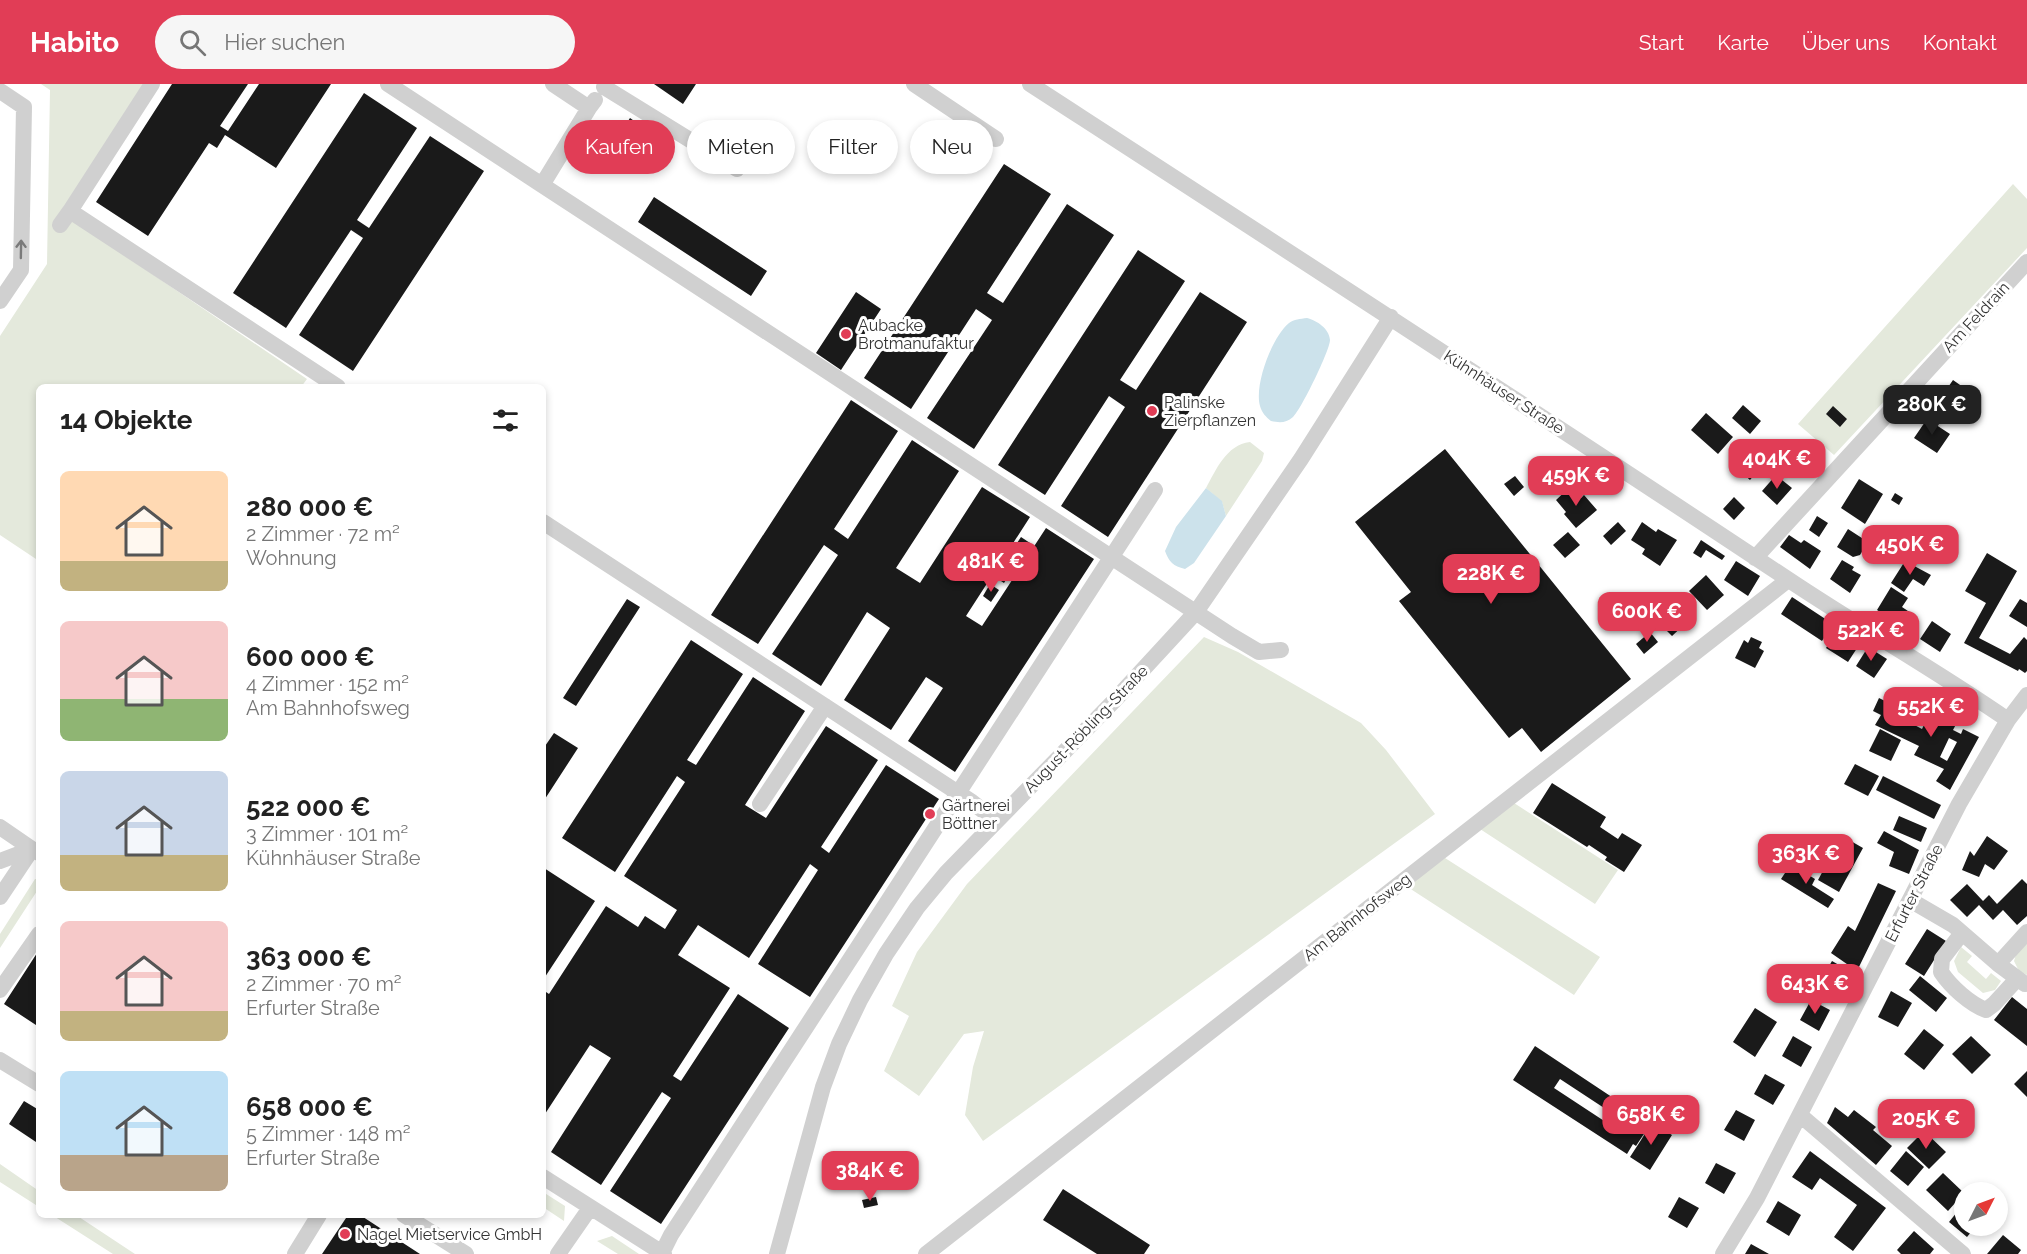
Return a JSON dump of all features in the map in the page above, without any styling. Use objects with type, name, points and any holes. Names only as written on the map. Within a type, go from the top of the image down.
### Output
[{"type":"street","points":[[60,225],[152,84]]},
{"type":"street","points":[[388,84],[1259,652],[1281,650]]},
{"type":"street","points":[[553,84],[589,108]]},
{"type":"street","points":[[914,84],[996,139]]},
{"type":"street","name":"Kühnhäuser Straße","points":[[1030,84],[1390,317],[1788,580],[1917,669],[2008,720]]},
{"type":"street","points":[[542,185],[605,86],[687,138]]},
{"type":"street","points":[[0,91],[24,107],[21,270],[0,301]]},
{"type":"street","points":[[70,211],[333,384]]},
{"type":"street","name":"Am Feldrain","points":[[1755,558],[2027,262]]},
{"type":"street","name":"August-Röbling-Straße","points":[[777,1254],[823,1087],[839,1044],[886,954],[917,908],[946,873],[1113,702],[1196,612],[1269,508],[1390,317]]},
{"type":"street","points":[[546,1179],[663,1253],[671,1234],[1155,490]]},
{"type":"street","points":[[546,524],[959,794],[996,821]]},
{"type":"street","name":"Am Bahnhofsweg","points":[[926,1254],[1788,580]]},
{"type":"street","name":"Erfurter Straße","points":[[1723,1254],[1757,1198],[1959,804],[2008,720],[2027,695]]},
{"type":"street","points":[[760,804],[825,706]]},
{"type":"street","points":[[0,828],[36,851]]},
{"type":"street","points":[[0,861],[36,851]]},
{"type":"street","points":[[0,897],[36,851]]},
{"type":"street","points":[[1910,900],[1953,924],[2022,982],[1986,1010],[1977,1007],[1941,972],[1942,959],[1962,933]]},
{"type":"street","points":[[1998,964],[2027,932]]},
{"type":"street","points":[[0,990],[36,938]]},
{"type":"street","points":[[0,1060],[36,1082]]},
{"type":"street","points":[[1800,1115],[1963,1254]]},
{"type":"street","points":[[558,1254],[590,1208]]},
{"type":"street","points":[[295,1254],[317,1218]]},
{"type":"street","points":[[409,1218],[466,1254]]},
{"type":"shaded area","points":[[41,84],[153,84],[70,211],[80,225],[307,379],[303,384],[36,384],[36,559],[0,535],[0,336],[47,264],[50,90]]},
{"type":"shaded area","points":[[2013,184],[2027,199],[2027,248],[1834,455],[1798,424]]},
{"type":"shaded area","points":[[1250,442],[1264,453],[1262,461],[1226,516],[1222,502],[1206,488],[1228,453]]},
{"type":"shaded area","points":[[1204,637],[1238,652],[1361,723],[1386,750],[1435,814],[983,1141],[965,1115],[973,1067],[984,1031],[964,1034],[919,1096],[884,1071],[909,1016],[892,1006],[917,952],[967,884]]},
{"type":"shaded area","points":[[1514,803],[1618,870],[1595,904],[1480,829]]},
{"type":"shaded area","points":[[1445,858],[1600,957],[1574,995],[1406,886]]},
{"type":"shaded area","points":[[36,879],[36,893],[0,948],[0,934]]},
{"type":"shaded area","points":[[2027,942],[2027,975],[2019,971],[2014,961],[2017,951]]},
{"type":"shaded area","points":[[1961,947],[1972,956],[1967,962],[1986,979],[1991,973],[2001,981],[1995,990],[1983,993],[1958,972],[1954,961]]},
{"type":"shaded area","points":[[0,1164],[36,1189],[36,1205],[0,1182]]},
{"type":"shaded area","points":[[546,1194],[565,1206],[564,1221],[546,1209]]},
{"type":"shaded area","points":[[57,1218],[81,1218],[135,1254],[113,1254]]},
{"type":"shaded area","points":[[612,1236],[639,1254],[618,1254],[597,1241]]},
{"type":"water","points":[[1307,318],[1325,329],[1330,340],[1329,346],[1297,412],[1285,421],[1271,421],[1262,411],[1259,397],[1266,362],[1276,339],[1289,323]]},
{"type":"water","points":[[1206,488],[1222,501],[1226,516],[1194,563],[1185,569],[1181,568],[1172,563],[1165,551],[1176,527]]},
{"type":"building","points":[[172,84],[248,84],[220,126],[228,131],[259,84],[331,84],[276,168],[225,135],[217,148],[209,143],[148,236],[96,202]]},
{"type":"building","points":[[654,84],[696,84],[683,104]]},
{"type":"building","points":[[364,93],[417,128],[357,220],[369,228],[430,136],[484,171],[353,371],[299,335],[363,238],[351,230],[286,328],[233,293]]},
{"type":"building","points":[[1004,164],[1051,194],[987,293],[1003,303],[1067,204],[1114,235],[974,449],[927,418],[992,320],[976,309],[911,409],[864,378]]},
{"type":"building","points":[[654,197],[767,271],[751,296],[638,222]]},
{"type":"building","points":[[1138,250],[1185,281],[1120,380],[1136,390],[1200,292],[1247,322],[1108,537],[1061,506],[1125,407],[1109,396],[1045,495],[998,465]]},
{"type":"building","points":[[856,292],[881,309],[841,370],[816,353]]},
{"type":"building","points":[[1953,380],[1970,392],[1955,414],[1938,402]]},
{"type":"building","points":[[851,400],[898,431],[834,529],[848,539],[912,440],[959,471],[896,568],[920,583],[982,487],[1030,517],[966,616],[982,626],[1046,528],[1094,559],[955,772],[908,741],[943,688],[926,677],[891,730],[844,700],[890,628],[867,612],[821,686],[772,654],[838,555],[824,545],[758,644],[711,615]]},
{"type":"building","points":[[1743,405],[1761,421],[1750,434],[1732,418]]},
{"type":"building","points":[[1833,406],[1847,419],[1840,427],[1826,414]]},
{"type":"building","points":[[1706,413],[1733,437],[1718,454],[1691,430]]},
{"type":"building","points":[[1927,419],[1950,434],[1937,453],[1914,438]]},
{"type":"building","points":[[1445,449],[1631,679],[1541,752],[1522,728],[1509,738],[1399,601],[1411,592],[1355,522]]},
{"type":"building","points":[[1747,449],[1764,463],[1750,480],[1733,465]]},
{"type":"building","points":[[1776,475],[1792,488],[1777,505],[1762,491]]},
{"type":"building","points":[[1515,476],[1524,487],[1514,496],[1504,484]]},
{"type":"building","points":[[1859,479],[1883,494],[1865,524],[1841,508]]},
{"type":"building","points":[[1570,487],[1581,498],[1584,495],[1597,510],[1576,528],[1556,500]]},
{"type":"building","points":[[1895,493],[1903,498],[1899,505],[1891,500]]},
{"type":"building","points":[[1734,497],[1745,508],[1734,520],[1723,509]]},
{"type":"building","points":[[1817,516],[1828,523],[1819,537],[1809,530]]},
{"type":"building","points":[[1618,522],[1626,531],[1611,545],[1603,536]]},
{"type":"building","points":[[1642,522],[1656,532],[1658,529],[1677,540],[1660,566],[1642,554],[1645,549],[1631,540]]},
{"type":"building","points":[[1875,526],[1889,533],[1884,541],[1871,533]]},
{"type":"building","points":[[1848,529],[1868,542],[1860,555],[1853,557],[1837,547]]},
{"type":"building","points":[[1568,532],[1580,545],[1565,558],[1553,545]]},
{"type":"building","points":[[1789,535],[1801,543],[1804,540],[1821,551],[1810,569],[1780,547]]},
{"type":"building","points":[[1021,537],[1030,543],[1022,555],[1013,549]]},
{"type":"building","points":[[1701,540],[1725,556],[1722,560],[1706,550],[1701,558],[1693,553]]},
{"type":"building","points":[[1987,553],[2017,571],[1979,638],[2010,654],[2024,637],[2027,640],[2027,671],[2025,673],[1964,643],[1986,603],[1965,591]]},
{"type":"building","points":[[1007,558],[1016,563],[1004,583],[995,577]]},
{"type":"building","points":[[1842,560],[1854,567],[1852,570],[1861,575],[1850,593],[1830,579]]},
{"type":"building","points":[[1736,561],[1760,576],[1748,596],[1724,580]]},
{"type":"building","points":[[1905,561],[1931,575],[1924,586],[1913,579],[1904,592],[1891,583]]},
{"type":"building","points":[[1706,575],[1724,595],[1707,610],[1689,591]]},
{"type":"building","points":[[990,584],[999,590],[991,602],[983,596]]},
{"type":"building","points":[[1891,587],[1908,598],[1902,607],[1911,613],[1903,627],[1877,610]]},
{"type":"building","points":[[1792,597],[1833,624],[1822,641],[1781,614]]},
{"type":"building","points":[[627,599],[640,607],[576,706],[563,698]]},
{"type":"building","points":[[2020,599],[2027,603],[2027,627],[2009,616]]},
{"type":"building","points":[[1672,605],[1687,622],[1672,636],[1656,620]]},
{"type":"building","points":[[1932,621],[1951,634],[1940,652],[1920,639]]},
{"type":"building","points":[[1839,628],[1861,642],[1848,662],[1826,648]]},
{"type":"building","points":[[1650,632],[1658,642],[1644,654],[1636,644]]},
{"type":"building","points":[[1751,637],[1762,642],[1759,648],[1764,651],[1755,668],[1735,658],[1744,640],[1748,643]]},
{"type":"building","points":[[691,640],[743,674],[687,760],[696,765],[753,677],[805,711],[745,805],[766,818],[826,726],[878,760],[821,847],[829,853],[886,765],[939,799],[810,997],[758,964],[818,870],[810,864],[749,958],[698,925],[678,955],[730,988],[673,1076],[681,1081],[738,994],[789,1028],[661,1224],[610,1191],[671,1098],[662,1092],[601,1185],[551,1152],[611,1058],[590,1045],[546,1112],[546,992],[549,994],[606,906],[638,927],[645,916],[665,929],[677,910],[624,876],[685,782],[677,776],[615,872],[562,838]]},
{"type":"building","points":[[1868,647],[1887,659],[1874,678],[1856,666]]},
{"type":"building","points":[[1879,698],[1887,702],[1889,698],[1912,710],[1907,721],[1922,729],[1926,721],[1934,725],[1944,703],[1962,713],[1953,730],[1961,734],[1963,729],[1979,737],[1950,790],[1936,781],[1944,769],[1914,755],[1919,746],[1875,725],[1881,715],[1873,711]],"holes":[[[1949,738],[1957,742],[1947,761],[1940,757]]]},
{"type":"building","points":[[1880,729],[1901,740],[1891,761],[1869,751]]},
{"type":"building","points":[[554,733],[578,748],[546,797],[546,745]]},
{"type":"building","points":[[1855,764],[1879,776],[1868,796],[1844,784]]},
{"type":"building","points":[[1883,776],[1941,805],[1934,819],[1876,790]]},
{"type":"building","points":[[1552,783],[1606,817],[1600,827],[1618,839],[1622,833],[1642,845],[1624,872],[1605,860],[1607,857],[1589,845],[1587,847],[1533,813]]},
{"type":"building","points":[[1899,816],[1927,828],[1921,842],[1893,830]]},
{"type":"building","points":[[1884,831],[1919,850],[1909,874],[1889,866],[1894,852],[1877,843]]},
{"type":"building","points":[[1842,836],[1863,848],[1839,892],[1818,880]]},
{"type":"building","points":[[1987,836],[2008,851],[1994,870],[1985,864],[1979,877],[1962,870],[1970,851],[1974,856]]},
{"type":"building","points":[[1791,864],[1815,879],[1812,885],[1834,899],[1828,908],[1781,879]]},
{"type":"building","points":[[546,869],[595,901],[546,975]]},
{"type":"building","points":[[2022,879],[2027,884],[2027,916],[2017,925],[2003,910],[1993,920],[1979,905],[1967,917],[1950,900],[1967,884],[1983,901],[1989,895],[1997,904]]},
{"type":"building","points":[[1878,883],[1896,891],[1857,971],[1831,953],[1848,926],[1855,931]]},
{"type":"building","points":[[1927,929],[1946,941],[1924,976],[1905,964]]},
{"type":"building","points":[[36,955],[36,1025],[4,1004]]},
{"type":"building","points":[[1832,961],[1851,972],[1840,993],[1820,982]]},
{"type":"building","points":[[1920,976],[1947,998],[1936,1012],[1909,990]]},
{"type":"building","points":[[1891,991],[1912,1003],[1898,1027],[1878,1017]]},
{"type":"building","points":[[2012,997],[2027,1009],[2027,1046],[1994,1020]]},
{"type":"building","points":[[1811,1000],[1830,1010],[1819,1031],[1800,1020]]},
{"type":"building","points":[[1755,1008],[1777,1022],[1755,1057],[1733,1042]]},
{"type":"building","points":[[1924,1029],[1944,1045],[1924,1070],[1904,1054]]},
{"type":"building","points":[[1793,1036],[1812,1047],[1801,1067],[1782,1056]]},
{"type":"building","points":[[1971,1036],[1991,1055],[1972,1074],[1952,1054]]},
{"type":"building","points":[[1535,1046],[1651,1123],[1636,1146],[1633,1144],[1627,1154],[1513,1080]],"holes":[[[1560,1079],[1630,1125],[1624,1134],[1554,1088]]]},
{"type":"building","points":[[2027,1071],[2027,1097],[2014,1084]]},
{"type":"building","points":[[1765,1074],[1785,1085],[1773,1105],[1754,1094]]},
{"type":"building","points":[[24,1101],[36,1108],[36,1142],[9,1124]]},
{"type":"building","points":[[1835,1107],[1848,1117],[1854,1110],[1876,1127],[1873,1130],[1892,1146],[1876,1165],[1827,1123]]},
{"type":"building","points":[[1736,1110],[1755,1120],[1744,1141],[1724,1130]]},
{"type":"building","points":[[1652,1123],[1672,1135],[1650,1170],[1630,1157]]},
{"type":"building","points":[[1924,1131],[1946,1152],[1929,1169],[1907,1148]]},
{"type":"building","points":[[1810,1151],[1886,1208],[1853,1251],[1834,1237],[1857,1205],[1820,1178],[1812,1190],[1792,1177]]},
{"type":"building","points":[[1906,1151],[1924,1167],[1908,1186],[1890,1171]]},
{"type":"building","points":[[1716,1163],[1736,1173],[1724,1194],[1705,1183]]},
{"type":"building","points":[[1943,1173],[1954,1183],[1954,1204],[1948,1211],[1926,1190]]},
{"type":"building","points":[[1063,1189],[1150,1245],[1144,1254],[1097,1254],[1043,1220]]},
{"type":"building","points":[[876,1197],[878,1205],[864,1208],[862,1200]]},
{"type":"building","points":[[1679,1197],[1699,1208],[1687,1228],[1668,1217]]},
{"type":"building","points":[[1778,1201],[1801,1215],[1789,1236],[1766,1222]]},
{"type":"building","points":[[1954,1216],[1954,1226],[1949,1222]]},
{"type":"building","points":[[346,1218],[365,1218],[420,1254],[322,1254]]},
{"type":"building","points":[[1914,1231],[1934,1249],[1930,1254],[1901,1254],[1897,1250]]},
{"type":"building","points":[[2002,1236],[2021,1250],[2018,1254],[1987,1254]]},
{"type":"building","points":[[1751,1244],[1769,1254],[1745,1254]]},
{"type":"place","name":"Aubacke Brotmanufaktur","points":[[846,334]]},
{"type":"place","name":"Palinske Zierpflanzen","points":[[1152,411]]},
{"type":"place","name":"Gärtnerei Böttner","points":[[930,814]]},
{"type":"place","name":"Nagel Mietservice GmbH","points":[[345,1234]]}]
